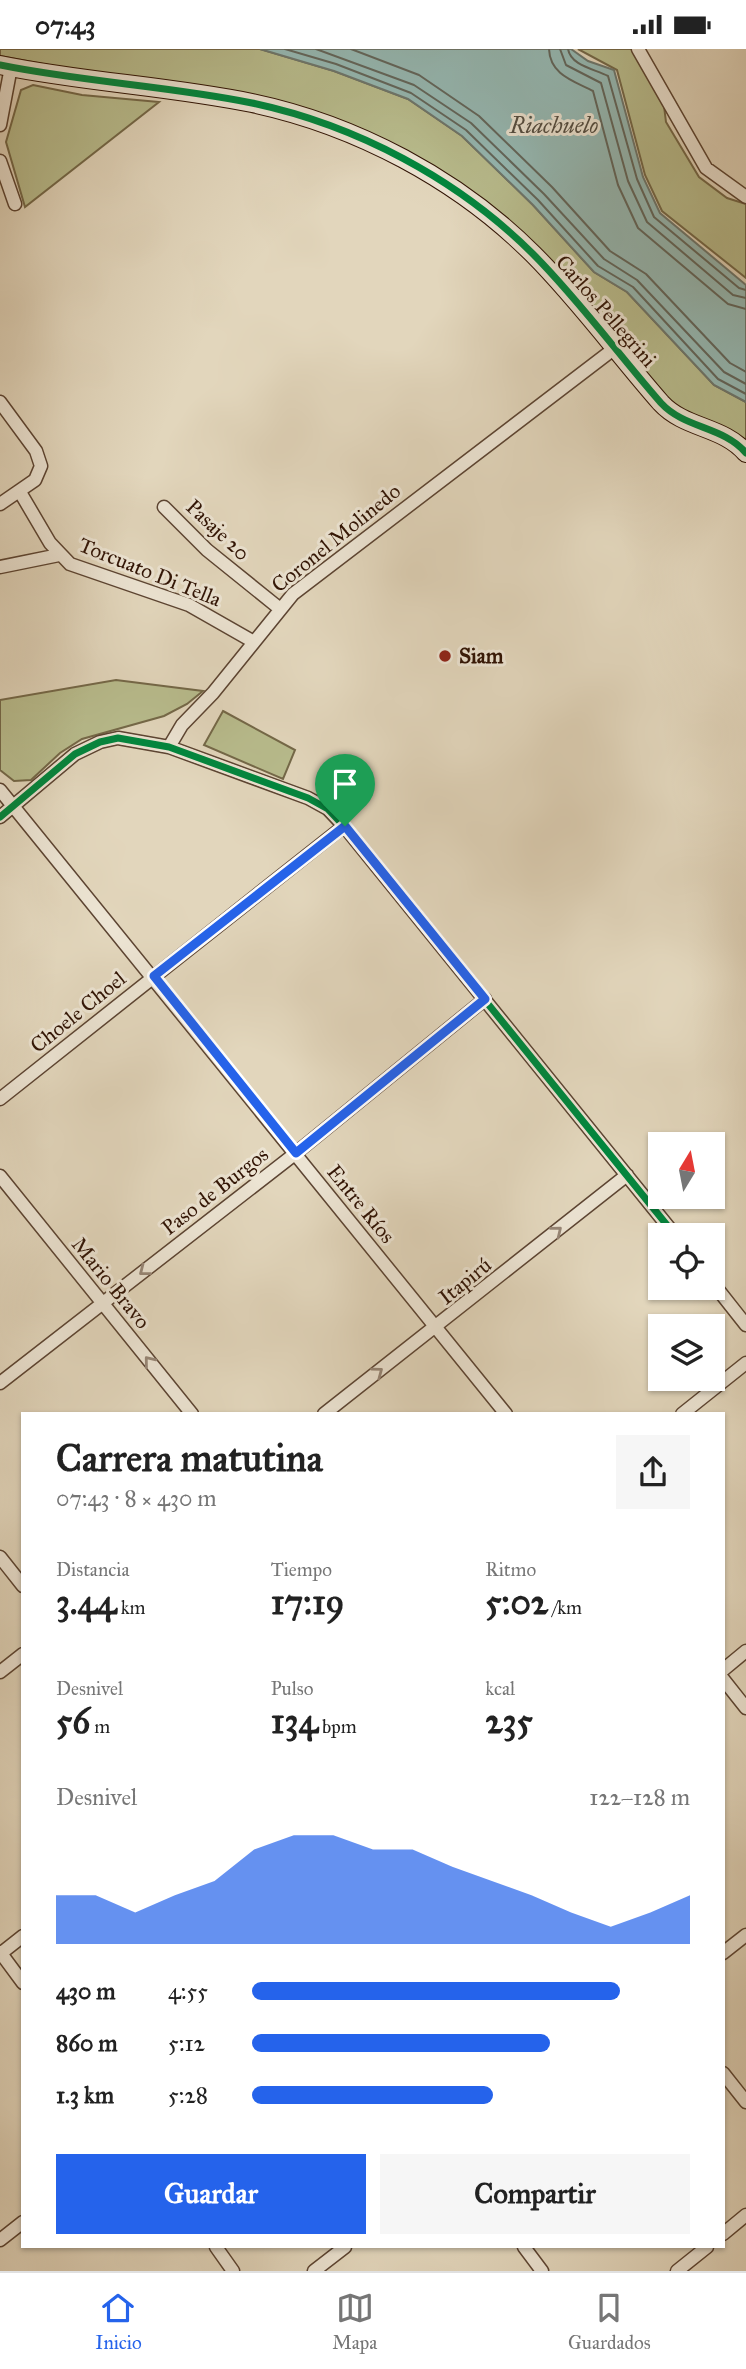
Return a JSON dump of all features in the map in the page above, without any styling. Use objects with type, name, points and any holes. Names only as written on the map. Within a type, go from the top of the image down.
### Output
[{"type":"street","points":[[639,50],[706,169],[746,197]]},
{"type":"street","points":[[0,125],[6,66]]},
{"type":"street","name":"Carlos Pellegrini","points":[[6,66],[250,103],[297,115],[378,147],[437,178],[486,213],[533,254],[671,413],[730,437],[746,453]]},
{"type":"street","points":[[0,161],[15,204]]},
{"type":"street","name":"Coronel Molinedo","points":[[169,747],[182,725],[213,693],[279,608],[341,556],[615,348]]},
{"type":"street","points":[[0,401],[41,459],[40,473],[20,492],[0,504]]},
{"type":"street","name":"Torcuato Di Tella","points":[[20,492],[59,555],[83,571],[189,605],[254,642]]},
{"type":"street","name":"Pasaje 20","points":[[164,507],[207,550],[279,608]]},
{"type":"street","points":[[0,567],[59,555]]},
{"type":"street","points":[[0,817],[67,760],[100,742],[130,739],[169,747],[320,803],[345,826],[665,1223]]},
{"type":"street","name":"Entre Ríos","points":[[0,790],[154,976],[504,1412]]},
{"type":"street","name":"Choele Choel","points":[[0,1099],[345,826]]},
{"type":"street","name":"Paso de Burgos","points":[[0,1383],[296,1153],[485,999]]},
{"type":"street","name":"Itapirú","points":[[327,1412],[627,1175]]},
{"type":"street","name":"Mario Bravo","points":[[0,1176],[190,1412]]},
{"type":"street","points":[[725,1298],[746,1325]]},
{"type":"street","points":[[685,1412],[746,1363]]},
{"type":"street","points":[[0,1557],[21,1583]]},
{"type":"street","points":[[725,1668],[746,1651]]},
{"type":"street","points":[[0,1672],[21,1656]]},
{"type":"street","points":[[725,1682],[746,1708]]},
{"type":"street","points":[[725,1951],[746,1935]]},
{"type":"street","points":[[21,1937],[0,1953],[21,1980]]},
{"type":"street","points":[[725,2076],[746,2102]]},
{"type":"street","points":[[725,2232],[746,2215]]},
{"type":"street","points":[[0,2240],[21,2224]]},
{"type":"street","points":[[217,2248],[233,2271]]},
{"type":"street","points":[[314,2271],[344,2248]]},
{"type":"street","points":[[525,2248],[542,2271]]},
{"type":"street","points":[[677,2271],[706,2248]]},
{"type":"green space","points":[[0,49],[260,49],[334,71],[408,99],[462,136],[533,205],[594,272],[627,292],[714,385],[746,402],[746,446],[683,414],[490,209],[314,114],[0,56]]},
{"type":"green space","points":[[578,49],[635,49],[664,106],[666,122],[699,177],[727,198],[746,204],[746,278],[662,211],[645,175],[617,70]]},
{"type":"green space","points":[[33,85],[82,95],[159,102],[25,207],[6,142],[21,90]]},
{"type":"green space","points":[[116,680],[203,691],[187,704],[164,716],[82,739],[60,753],[31,780],[14,781],[0,770],[0,700]]},
{"type":"green space","points":[[223,711],[295,750],[283,779],[204,745]]},
{"type":"water","name":"Riachuelo","points":[[260,49],[571,49],[588,61],[614,70],[643,177],[660,213],[746,285],[746,402],[714,385],[627,292],[594,272],[533,205],[462,136],[408,99],[334,71]]},
{"type":"cycle path","points":[[0,65],[252,103],[329,125],[403,159],[472,202],[533,254],[671,412],[726,437],[746,453]]},
{"type":"cycle path","points":[[0,817],[75,754],[100,742],[118,738],[169,747],[308,798],[328,809],[665,1223]]},
{"type":"place","name":"Siam","points":[[445,656]]},
{"type":"route","points":[[345,826],[485,999],[296,1153],[154,976],[345,826]]}]
